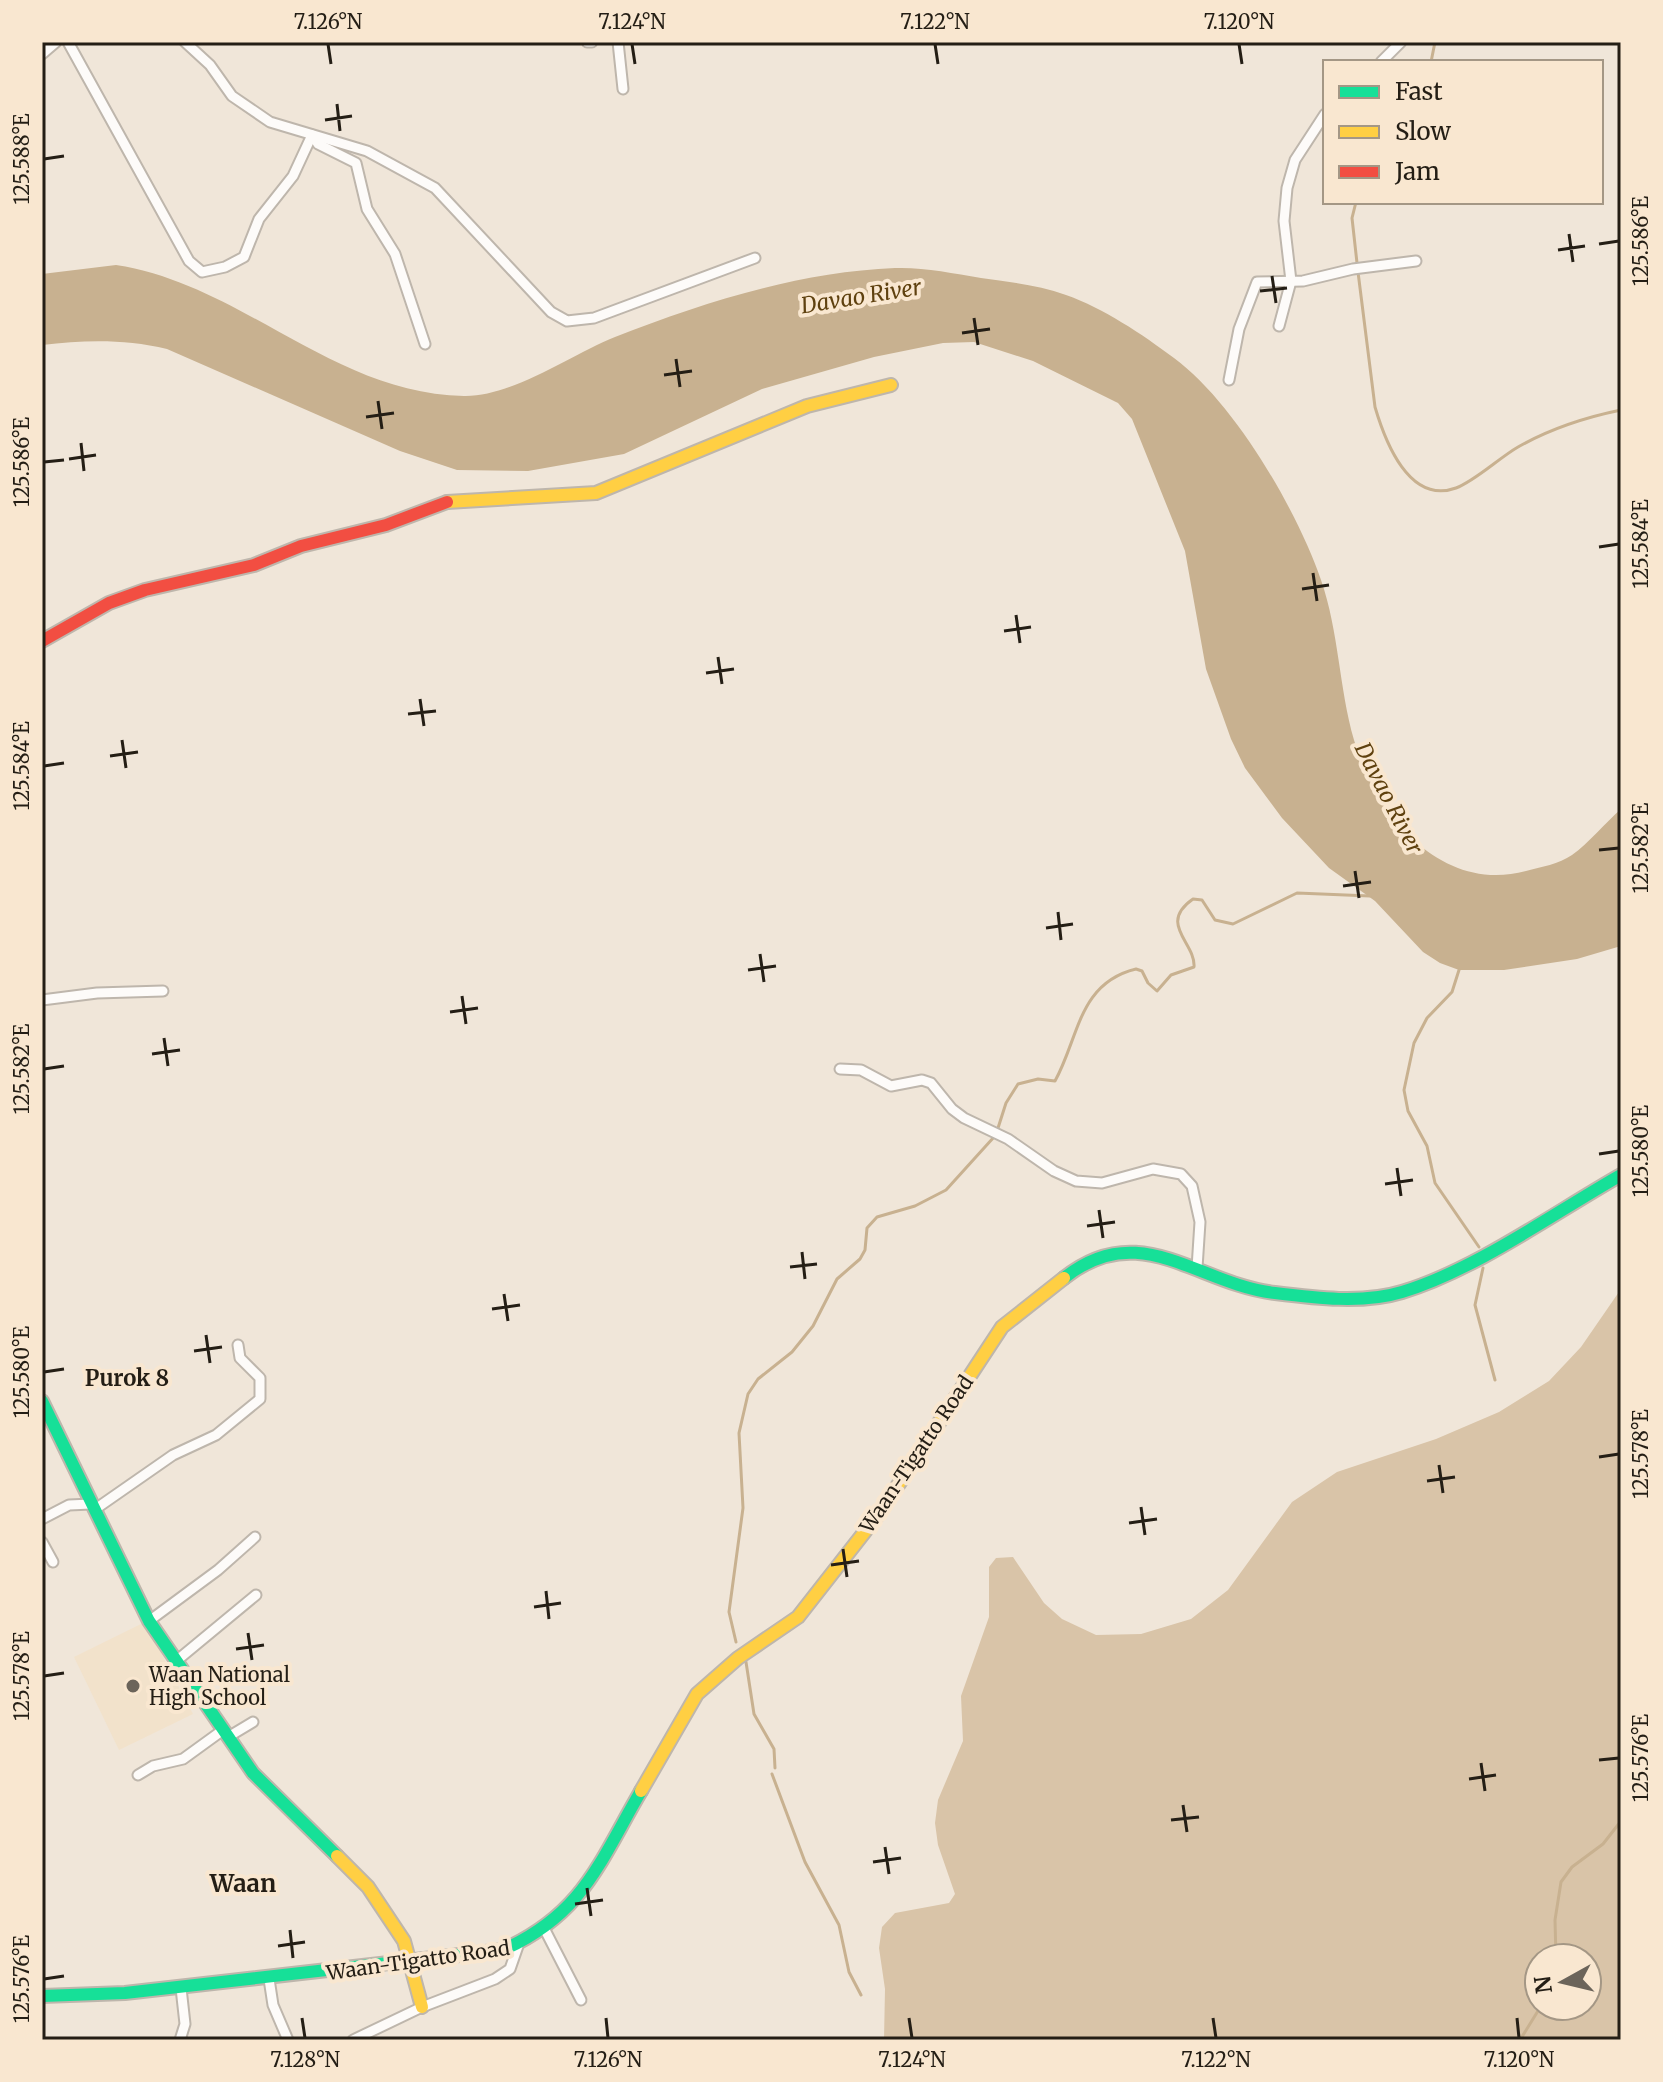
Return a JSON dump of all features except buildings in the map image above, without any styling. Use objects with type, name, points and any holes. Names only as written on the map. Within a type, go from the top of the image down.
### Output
[{"type":"street","points":[[42,54],[56,42]]},
{"type":"street","points":[[68,42],[189,261],[202,272],[225,267],[244,257],[259,219],[297,169],[312,135]]},
{"type":"street","points":[[185,42],[248,109],[270,122],[367,151],[435,188],[531,292],[551,312],[567,321],[594,318],[755,258]]},
{"type":"street","points":[[618,42],[623,89]]},
{"type":"street","points":[[1383,60],[1401,42]]},
{"type":"street","points":[[1279,326],[1291,281],[1284,221],[1287,188],[1295,160],[1323,117]]},
{"type":"street","points":[[312,135],[318,144],[356,163],[367,209],[395,254],[425,344]]},
{"type":"street","points":[[1229,380],[1239,329],[1257,282],[1291,281],[1416,261]]},
{"type":"street","points":[[42,641],[109,603],[145,590],[254,565],[301,546],[386,525],[441,502],[596,493],[807,406],[891,385]]},
{"type":"street","points":[[42,1000],[97,993],[163,991]]},
{"type":"street","points":[[840,1069],[861,1070],[891,1086],[922,1080],[931,1083],[952,1109],[964,1118],[1008,1139],[1054,1171],[1076,1181],[1102,1183],[1153,1169],[1181,1174],[1192,1186],[1200,1222],[1197,1268]]},
{"type":"street","name":"Waan-Tigatto Road","points":[[42,1996],[181,1988],[269,1979],[410,1963],[518,1946],[545,1930],[568,1910],[588,1882],[697,1694],[738,1658],[798,1617],[881,1511],[1002,1327],[1071,1271],[1095,1257],[1129,1251],[1197,1268],[1271,1293],[1367,1298],[1400,1293],[1422,1287],[1477,1260],[1621,1175]]},
{"type":"street","points":[[42,1519],[69,1505],[93,1507],[173,1455],[216,1435],[260,1399],[260,1378],[240,1358],[238,1345]]},
{"type":"street","points":[[42,1401],[149,1621],[225,1734],[283,1805],[368,1887],[396,1925],[422,2007]]},
{"type":"street","points":[[149,1621],[218,1570],[255,1537]]},
{"type":"street","points":[[42,1542],[53,1562]]},
{"type":"street","points":[[175,1662],[256,1595]]},
{"type":"street","points":[[138,1775],[153,1766],[183,1759],[225,1734],[253,1722]]},
{"type":"street","points":[[545,1930],[581,2000]]},
{"type":"street","points":[[353,2040],[422,2007],[503,1974],[514,1963],[518,1946]]},
{"type":"street","points":[[269,1979],[273,2005],[288,2040]]},
{"type":"street","points":[[180,2040],[185,2024],[181,1988]]},
{"type":"shaded area","points":[[1621,1289],[1621,2040],[884,2040],[885,1989],[879,1948],[882,1927],[895,1913],[949,1903],[955,1894],[938,1845],[935,1823],[938,1800],[963,1741],[961,1696],[989,1617],[989,1567],[996,1558],[1013,1557],[1044,1603],[1062,1619],[1096,1635],[1141,1634],[1191,1619],[1228,1590],[1292,1502],[1337,1472],[1436,1439],[1499,1412],[1549,1381],[1581,1347]]},
{"type":"shaded area","name":"Waan National High School","points":[[145,1622],[193,1714],[119,1750],[74,1657]]},
{"type":"water","name":"Davao River","points":[[116,265],[162,276],[205,293],[330,359],[372,377],[417,391],[464,396],[502,390],[521,383],[615,337],[683,312],[752,291],[823,276],[895,268],[927,269],[1035,286],[1080,300],[1136,331],[1197,377],[1241,429],[1261,459],[1296,522],[1321,580],[1332,620],[1354,740],[1378,795],[1396,820],[1416,842],[1440,859],[1466,871],[1495,875],[1526,871],[1567,858],[1585,845],[1621,809],[1621,946],[1577,959],[1504,970],[1459,970],[1423,952],[1375,901],[1329,868],[1282,818],[1245,768],[1231,739],[1206,669],[1185,551],[1132,419],[1118,403],[1033,361],[974,342],[943,343],[874,357],[762,389],[624,454],[528,471],[457,470],[400,451],[167,349],[105,341],[42,345],[42,274]]},
{"type":"waterway","points":[[1431,60],[1435,42]]},
{"type":"waterway","points":[[1356,204],[1352,218],[1357,263]]},
{"type":"waterway","points":[[1358,272],[1375,407],[1385,436],[1402,467],[1412,479],[1425,487],[1439,491],[1456,488],[1530,441],[1568,425],[1621,410]]},
{"type":"waterway","points":[[998,1128],[1006,1103],[1018,1084],[1038,1079],[1055,1081],[1083,1014],[1102,986],[1136,969],[1142,971],[1157,991],[1171,975],[1194,967],[1178,925],[1183,908],[1193,899],[1202,900],[1215,920],[1233,924],[1297,893],[1370,896]]},
{"type":"waterway","points":[[1459,970],[1452,992],[1427,1018],[1414,1043],[1404,1090],[1408,1111],[1427,1146],[1435,1183],[1479,1247]]},
{"type":"waterway","points":[[736,1642],[729,1612],[743,1508],[739,1433],[748,1394],[758,1379],[792,1352],[813,1326],[837,1279],[860,1259],[865,1250],[867,1228],[877,1217],[915,1206],[946,1190],[994,1137]]},
{"type":"waterway","points":[[1483,1268],[1475,1305],[1495,1380]]},
{"type":"waterway","points":[[746,1662],[754,1714],[774,1749],[775,1768]]},
{"type":"waterway","points":[[772,1774],[805,1862],[839,1925],[849,1972],[861,1995]]},
{"type":"waterway","points":[[1556,1942],[1555,1920],[1561,1882],[1572,1867],[1603,1844],[1621,1821]]},
{"type":"waterway","points":[[1520,2040],[1531,2022]]},
{"type":"traffic: fast","points":[[1064,1278],[1092,1261],[1118,1253],[1144,1254],[1275,1293],[1339,1299],[1387,1296],[1458,1270],[1621,1175]]},
{"type":"traffic: fast","points":[[42,1401],[149,1621],[253,1773],[337,1856]]},
{"type":"traffic: fast","points":[[42,1996],[125,1993],[503,1950],[530,1936],[571,1903],[600,1863],[641,1791]]},
{"type":"traffic: slow","points":[[447,502],[596,493],[807,406],[891,385]]},
{"type":"traffic: slow","points":[[641,1791],[697,1694],[738,1658],[798,1617],[881,1511],[1002,1327],[1064,1278]]},
{"type":"traffic: slow","points":[[337,1856],[368,1887],[404,1941],[422,2007]]},
{"type":"traffic: jam","points":[[42,641],[109,603],[145,590],[254,565],[301,546],[386,525],[447,502]]},
{"type":"place","name":"Waan National High School","points":[[133,1686]]},
{"type":"district","name":"Purok 8","points":[[127,1378]]},
{"type":"district","name":"Waan","points":[[243,1883]]}]
